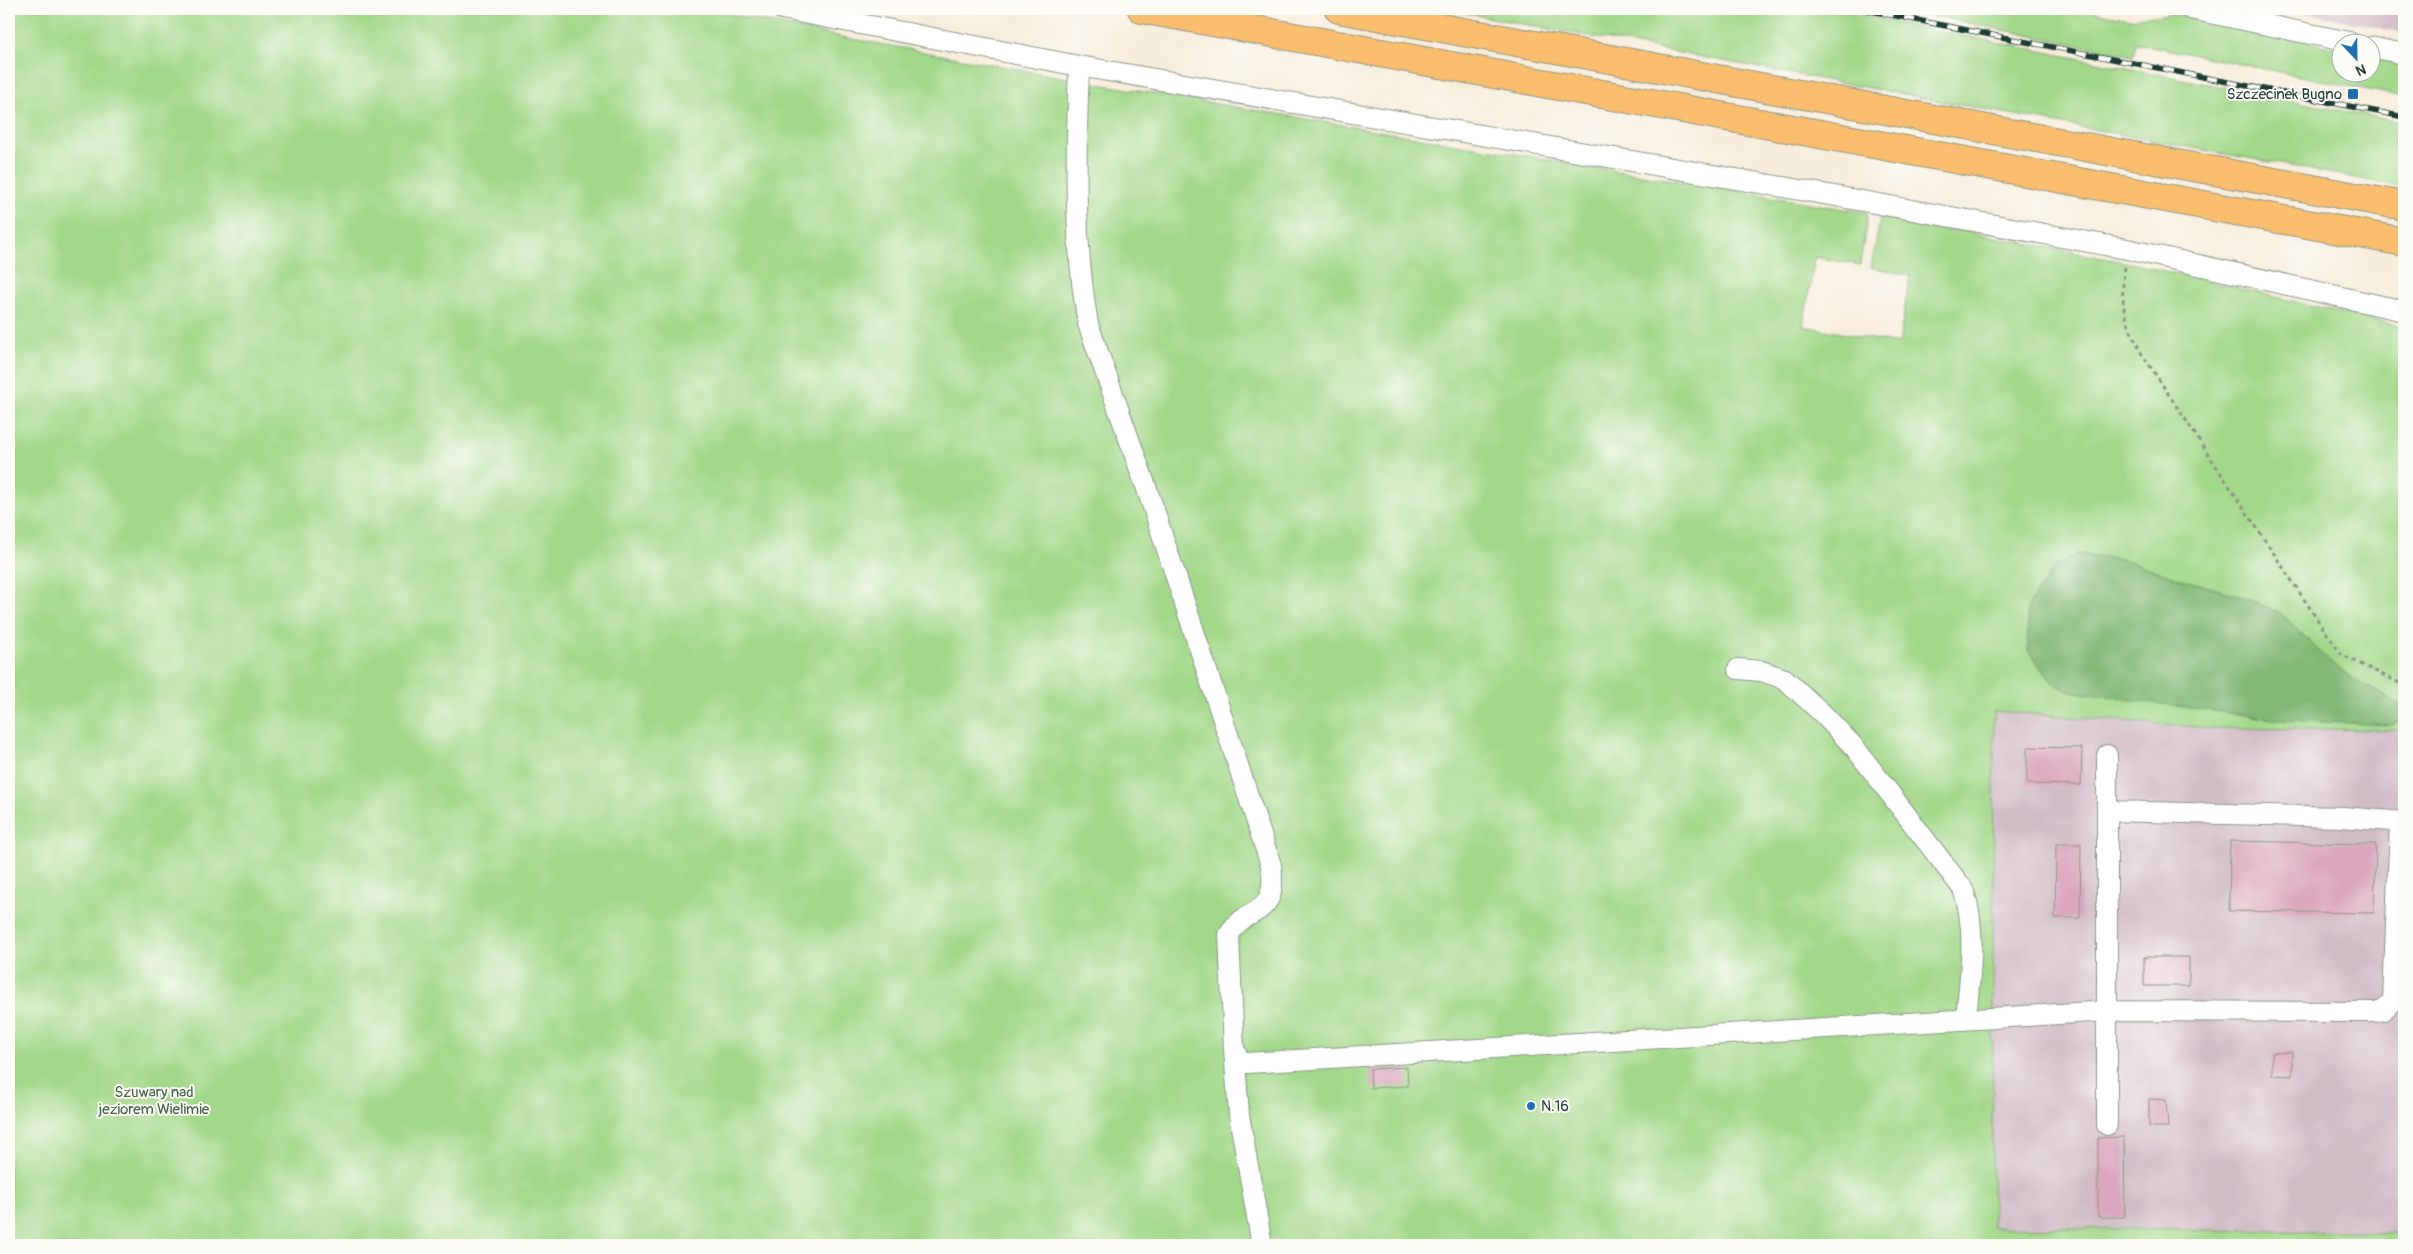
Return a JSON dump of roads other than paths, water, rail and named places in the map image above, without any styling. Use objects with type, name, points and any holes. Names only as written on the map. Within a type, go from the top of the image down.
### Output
[{"type":"highway","points":[[1142,9],[2404,242]]},
{"type":"highway","points":[[1339,9],[2404,206]]},
{"type":"street","points":[[782,9],[1079,66],[2127,249],[2404,311]]},
{"type":"street","points":[[2190,9],[2330,38]]},
{"type":"street","points":[[2380,49],[2404,54]]},
{"type":"street","points":[[1079,66],[1076,160],[1083,295],[1088,324],[1152,505],[1271,865],[1273,881],[1269,898],[1261,909],[1233,927],[1229,935],[1239,1115],[1262,1245]]},
{"type":"street","points":[[1738,669],[1761,671],[1785,679],[1824,715],[1855,748],[1963,889],[1969,905],[1971,924],[1966,1020]]},
{"type":"street","points":[[2106,755],[2108,1011],[2106,1126]]},
{"type":"street","points":[[1234,1049],[1239,1059],[1247,1063],[2108,1011],[2383,1010],[2393,1001],[2402,822],[2342,817],[2107,811]]},
{"type":"railway","points":[[1861,9],[2404,117]]},
{"type":"place","name":"Szczecinek Bugno","points":[[2353,94]]},
{"type":"place","name":"N.16","points":[[1531,1106]]},
{"type":"park label","name":"Szuwary nad jeziorem Wielimie","points":[[154,1100]]}]
